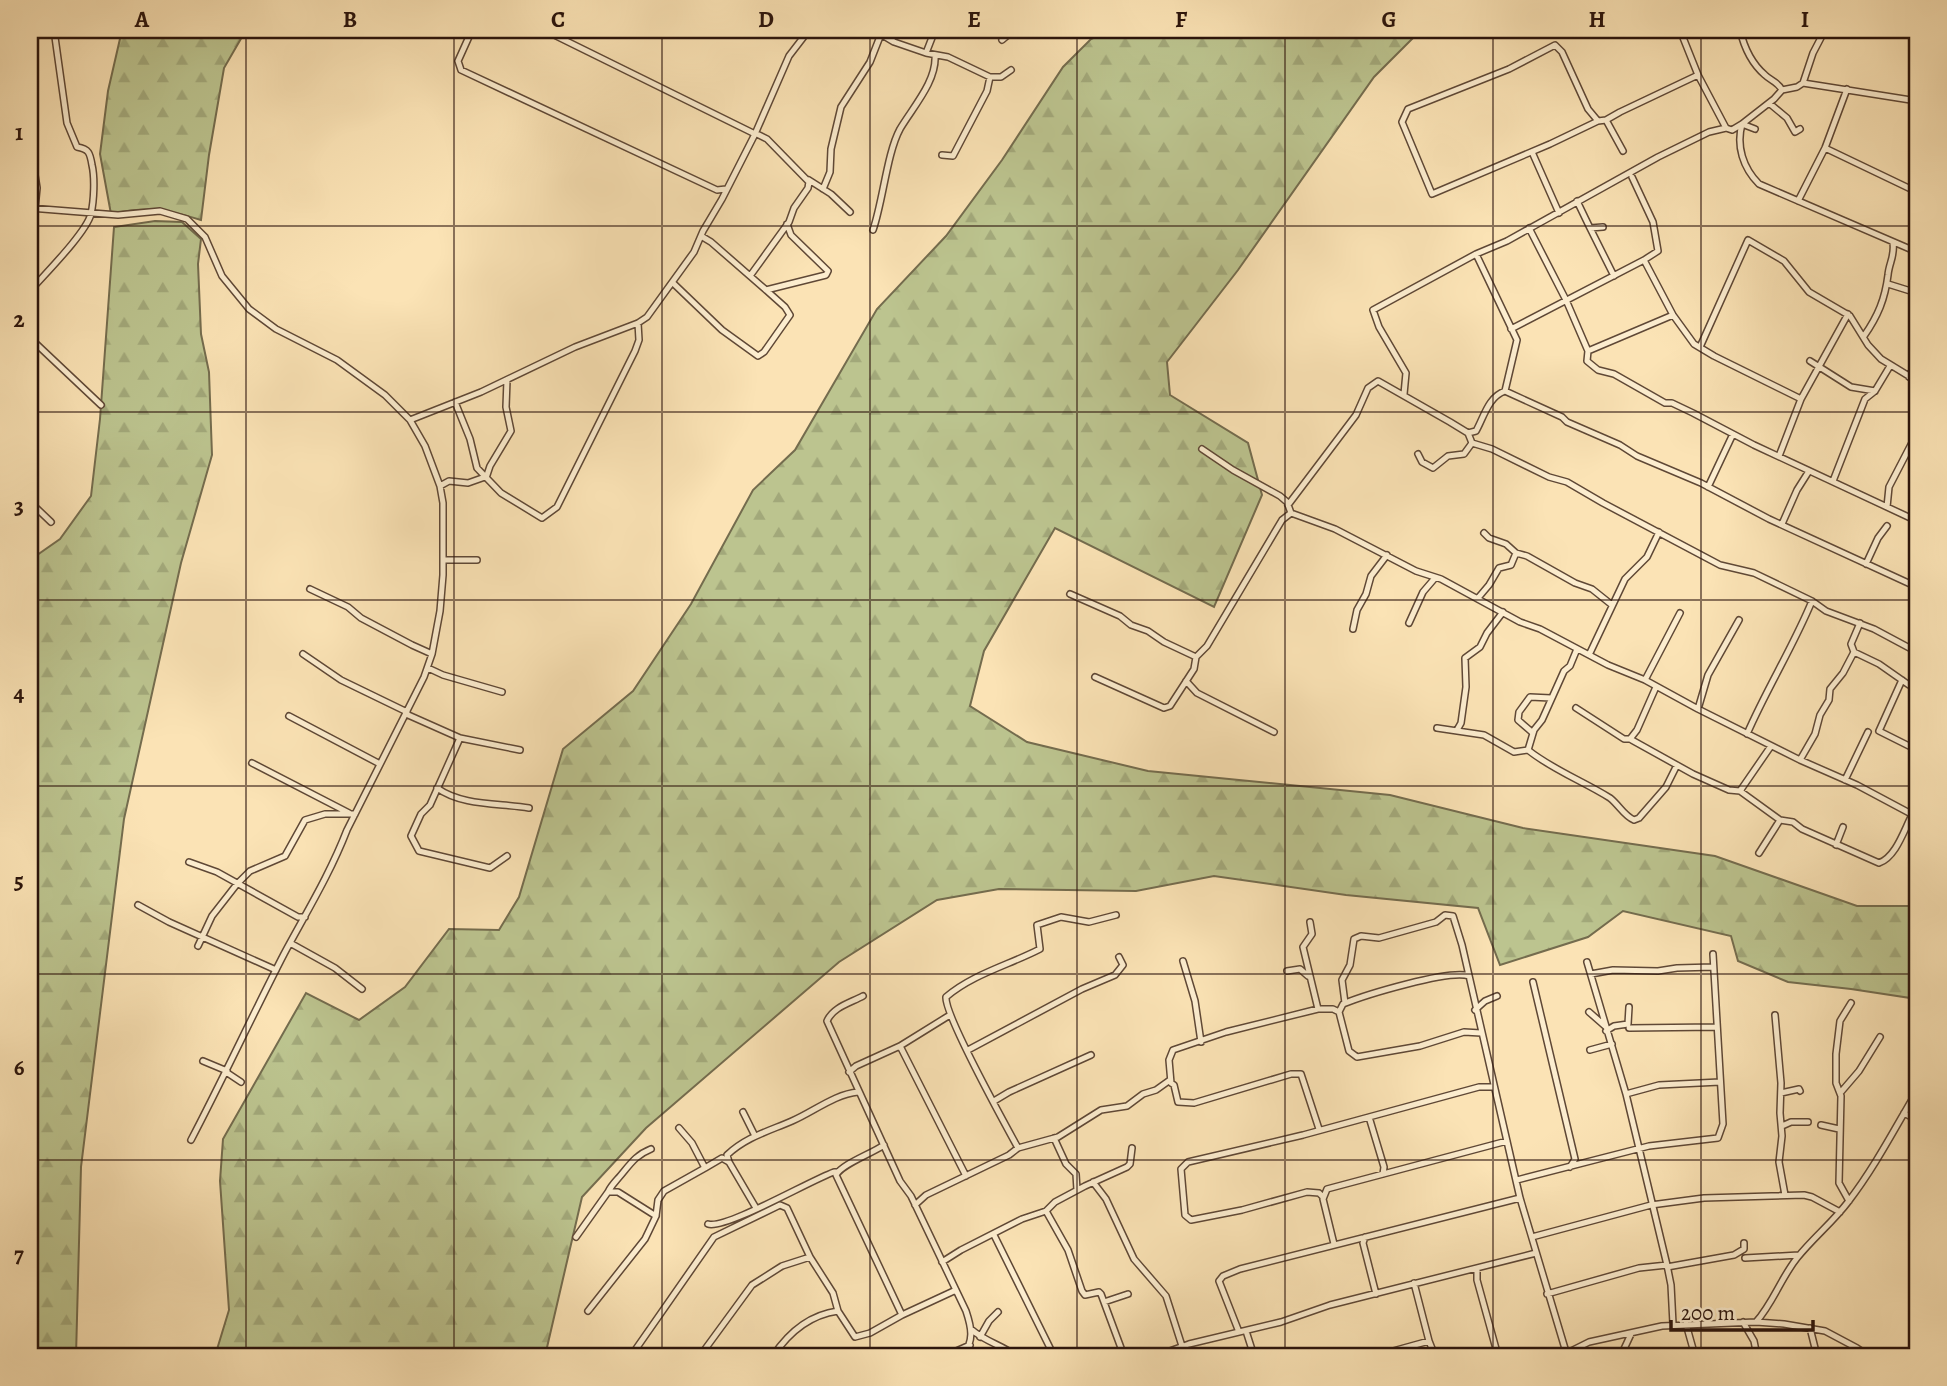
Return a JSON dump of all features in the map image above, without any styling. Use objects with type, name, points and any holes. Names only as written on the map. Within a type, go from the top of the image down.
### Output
[{"type":"street","points":[[30,291],[81,231],[90,214],[94,172],[90,153],[86,149],[76,147],[67,123],[54,30]]},
{"type":"street","points":[[472,30],[458,61],[461,69],[717,190],[723,191],[728,187]]},
{"type":"street","points":[[544,30],[767,139],[808,180],[831,194],[850,212]]},
{"type":"street","points":[[410,420],[648,317],[694,252],[755,134],[789,56],[809,30]]},
{"type":"street","points":[[874,30],[894,42],[948,57],[990,77],[1001,77],[1012,70]]},
{"type":"street","points":[[926,53],[935,30]]},
{"type":"street","points":[[1002,40],[1014,30]]},
{"type":"street","points":[[1680,30],[1698,75],[1729,129],[1738,137]]},
{"type":"street","points":[[1740,30],[1752,61],[1767,77],[1779,84],[1782,90]]},
{"type":"street","points":[[1404,394],[1406,373],[1379,327],[1373,310],[1709,132],[1742,124],[1782,90],[1803,83],[1813,53],[1824,32],[1814,30]]},
{"type":"street","points":[[823,189],[830,172],[830,155],[841,107],[870,62],[881,34]]},
{"type":"street","points":[[1598,121],[1588,109],[1562,52],[1555,45],[1509,69],[1408,108],[1402,122],[1432,194],[1598,121],[1606,120],[1698,75]]},
{"type":"street","points":[[873,230],[897,136],[924,90],[934,66],[934,55]]},
{"type":"street","points":[[942,155],[953,156],[987,91],[990,77]]},
{"type":"street","points":[[1803,83],[1917,101]]},
{"type":"street","points":[[1798,201],[1825,148],[1847,89]]},
{"type":"street","points":[[1769,103],[1787,118],[1795,132],[1800,129]]},
{"type":"street","points":[[1606,120],[1623,151]]},
{"type":"street","points":[[1742,124],[1755,129]]},
{"type":"street","points":[[1742,124],[1738,137],[1741,153],[1759,184],[1917,253]]},
{"type":"street","points":[[30,144],[37,188],[32,208],[118,215],[160,211],[187,219],[205,237],[228,286],[254,314],[276,329],[337,360],[385,395],[410,420],[431,458],[440,486],[444,560],[440,611],[428,668],[352,814],[336,858],[302,917],[301,924],[191,1140]]},
{"type":"street","points":[[1825,148],[1917,192]]},
{"type":"street","points":[[1532,152],[1559,213]]},
{"type":"street","points":[[1511,328],[1658,251],[1653,222],[1632,177]]},
{"type":"street","points":[[750,276],[788,224],[794,208],[808,188],[808,180]]},
{"type":"street","points":[[1600,191],[1603,180]]},
{"type":"street","points":[[717,190],[722,199]]},
{"type":"street","points":[[1577,201],[1614,276]]},
{"type":"street","points":[[766,290],[803,279],[821,278],[828,271],[792,235],[788,224]]},
{"type":"street","points":[[1590,228],[1603,227]]},
{"type":"street","points":[[1528,228],[1566,300],[1588,351],[1587,361],[1598,370],[1614,374],[1665,403],[1672,403],[1917,521]]},
{"type":"street","points":[[673,283],[722,330],[758,356],[764,352],[790,315],[766,290],[701,236]]},
{"type":"street","points":[[1700,347],[1748,240],[1784,261],[1809,292],[1847,314],[1874,352],[1890,366],[1917,381]]},
{"type":"street","points":[[1864,336],[1880,312],[1888,284],[1893,243]]},
{"type":"street","points":[[1476,254],[1517,344],[1505,391]]},
{"type":"street","points":[[1644,260],[1684,334],[1714,356],[1801,399]]},
{"type":"street","points":[[1888,284],[1917,293]]},
{"type":"street","points":[[1779,456],[1801,399],[1847,314]]},
{"type":"street","points":[[1588,351],[1673,315]]},
{"type":"street","points":[[455,402],[470,439],[475,463],[485,478],[513,502],[542,518],[553,511],[635,351],[639,340],[638,323]]},
{"type":"street","points":[[30,338],[102,405]]},
{"type":"street","points":[[1909,377],[1917,359]]},
{"type":"street","points":[[1810,362],[1851,387],[1875,391]]},
{"type":"street","points":[[1833,481],[1865,399],[1875,391],[1890,366]]},
{"type":"street","points":[[485,478],[511,431],[506,407],[507,380]]},
{"type":"street","points":[[1289,505],[1356,415],[1361,400],[1372,384],[1378,381],[1468,433],[1472,443]]},
{"type":"street","points":[[1468,433],[1475,431],[1485,410],[1499,393],[1505,391],[1917,587]]},
{"type":"street","points":[[1887,507],[1889,487],[1917,433]]},
{"type":"street","points":[[1708,487],[1733,434]]},
{"type":"street","points":[[1418,454],[1422,462],[1433,468],[1453,453],[1464,454],[1472,443]]},
{"type":"street","points":[[1472,443],[1492,449],[1549,477],[1567,482],[1720,565],[1754,573],[1812,601],[1826,611],[1860,623],[1917,652]]},
{"type":"street","points":[[1202,449],[1280,496],[1289,505],[1291,513]]},
{"type":"street","points":[[1782,524],[1797,490],[1810,471]]},
{"type":"street","points":[[440,486],[449,481],[468,483],[485,478]]},
{"type":"street","points":[[30,502],[51,522]]},
{"type":"street","points":[[1291,513],[1335,529],[1416,571],[1478,598],[1915,816],[1882,863],[1873,861],[1793,822],[1780,820],[1740,790],[1729,790],[1630,739],[1624,739],[1576,708]]},
{"type":"street","points":[[1095,677],[1164,708],[1170,706],[1194,669],[1196,657],[1207,646],[1282,520],[1291,513]]},
{"type":"street","points":[[1867,564],[1886,526]]},
{"type":"street","points":[[1589,655],[1625,579],[1647,557],[1659,531]]},
{"type":"street","points":[[1484,533],[1489,538],[1506,544],[1516,553],[1592,589],[1612,605]]},
{"type":"street","points":[[1478,598],[1499,568],[1509,566],[1516,553]]},
{"type":"street","points":[[1353,629],[1371,576],[1387,555]]},
{"type":"street","points":[[444,560],[477,561]]},
{"type":"street","points":[[1409,623],[1427,585],[1434,578]]},
{"type":"street","points":[[310,589],[432,654]]},
{"type":"street","points":[[1070,594],[1196,657]]},
{"type":"street","points":[[1748,734],[1812,601]]},
{"type":"street","points":[[1457,730],[1461,723],[1466,687],[1465,659],[1480,647],[1484,637],[1503,612]]},
{"type":"street","points":[[1644,680],[1680,613]]},
{"type":"street","points":[[1698,709],[1703,687],[1739,620]]},
{"type":"street","points":[[1860,623],[1851,644],[1854,652],[1917,687]]},
{"type":"street","points":[[1714,647],[1719,654]]},
{"type":"street","points":[[1528,750],[1533,733],[1577,649]]},
{"type":"street","points":[[1800,760],[1815,734],[1820,715],[1829,700],[1830,689],[1843,673],[1854,652]]},
{"type":"street","points":[[303,654],[341,680],[460,738],[520,750]]},
{"type":"street","points":[[428,668],[502,692]]},
{"type":"street","points":[[1902,680],[1879,731],[1917,750]]},
{"type":"street","points":[[1186,681],[1197,693],[1274,732]]},
{"type":"street","points":[[1630,739],[1637,730],[1656,687]]},
{"type":"street","points":[[1533,733],[1518,719],[1519,712],[1530,697],[1551,698]]},
{"type":"street","points":[[289,716],[380,764]]},
{"type":"street","points":[[1437,728],[1492,737],[1514,752],[1528,750],[1547,765],[1616,803],[1634,820],[1639,818],[1666,787],[1677,765]]},
{"type":"street","points":[[1845,780],[1868,732]]},
{"type":"street","points":[[460,738],[411,836],[419,852],[490,868],[507,856]]},
{"type":"street","points":[[1740,790],[1771,746]]},
{"type":"street","points":[[253,763],[352,814]]},
{"type":"street","points":[[437,788],[462,799],[529,808]]},
{"type":"street","points":[[198,946],[212,916],[237,884],[250,871],[285,856],[305,820],[325,814],[352,814]]},
{"type":"street","points":[[1759,853],[1780,820]]},
{"type":"street","points":[[1836,845],[1843,827]]},
{"type":"street","points":[[189,862],[217,873],[302,917]]},
{"type":"street","points":[[138,905],[276,970]]},
{"type":"street","points":[[1480,1033],[1464,1032],[1420,1046],[1357,1058],[1349,1051],[1339,1012],[1345,1003],[1342,980],[1350,965],[1354,939],[1361,936],[1379,938],[1436,922],[1448,914],[1454,919],[1520,1198],[1563,1354],[1589,1342],[1673,1324],[1756,1322],[1810,1328],[1838,1337],[1869,1356]]},
{"type":"street","points":[[1018,1148],[945,1002],[949,994],[980,974],[1004,967],[1040,948],[1037,925],[1061,917],[1089,922],[1116,915]]},
{"type":"street","points":[[1310,922],[1311,934],[1301,946],[1318,1009]]},
{"type":"street","points":[[290,943],[335,968],[362,989]]},
{"type":"street","points":[[1517,1180],[1658,1144],[1718,1138],[1723,1124],[1713,954]]},
{"type":"street","points":[[968,1050],[1082,989],[1115,975],[1123,965],[1119,957]]},
{"type":"street","points":[[1182,961],[1195,1001],[1201,1042]]},
{"type":"street","points":[[1587,962],[1626,1094],[1667,1266],[1673,1324]]},
{"type":"street","points":[[1591,974],[1613,970],[1658,971],[1713,967]]},
{"type":"street","points":[[1287,971],[1300,969],[1308,976]]},
{"type":"street","points":[[1345,1003],[1430,980],[1459,974],[1469,976]]},
{"type":"street","points":[[1533,982],[1574,1151],[1575,1161],[1570,1167]]},
{"type":"street","points":[[863,996],[836,1009],[827,1021],[900,1181],[915,1205],[966,1311],[972,1331],[970,1344],[963,1356]]},
{"type":"street","points":[[1475,1010],[1485,1000],[1497,996]]},
{"type":"street","points":[[1849,1201],[1839,1182],[1840,1092],[1836,1083],[1836,1054],[1840,1021],[1851,1003]]},
{"type":"street","points":[[1606,1028],[1628,1024],[1629,1007]]},
{"type":"street","points":[[1319,1129],[1301,1074],[1291,1074],[1188,1104],[1178,1102],[1170,1080],[1169,1060],[1171,1052],[1226,1032],[1318,1009],[1333,1009],[1339,1012]]},
{"type":"street","points":[[1589,1012],[1606,1028]]},
{"type":"street","points":[[849,1072],[856,1066],[900,1046],[950,1015]]},
{"type":"street","points":[[1775,1015],[1781,1093],[1779,1161],[1784,1185],[1782,1193]]},
{"type":"street","points":[[1629,1028],[1717,1027]]},
{"type":"street","points":[[1840,1092],[1859,1071],[1880,1037]]},
{"type":"street","points":[[1590,1051],[1612,1044]]},
{"type":"street","points":[[900,1046],[966,1176]]},
{"type":"street","points":[[994,1101],[1091,1055]]},
{"type":"street","points":[[203,1061],[227,1071],[241,1082]]},
{"type":"street","points":[[915,1205],[926,1195],[1009,1155],[1018,1148],[1054,1138],[1101,1110],[1127,1106],[1170,1080]]},
{"type":"street","points":[[1626,1094],[1659,1085],[1720,1082]]},
{"type":"street","points":[[1323,1197],[1319,1193],[1307,1192],[1242,1210],[1191,1220],[1185,1215],[1181,1169],[1188,1162],[1486,1086],[1494,1087]]},
{"type":"street","points":[[1781,1093],[1800,1091]]},
{"type":"street","points":[[1756,1322],[1765,1313],[1779,1284],[1799,1255],[1849,1201],[1917,1091]]},
{"type":"street","points":[[588,1311],[645,1239],[656,1216],[658,1200],[664,1191],[755,1136],[792,1121],[839,1096],[858,1092]]},
{"type":"street","points":[[743,1112],[755,1136]]},
{"type":"street","points":[[1904,1113],[1917,1119]]},
{"type":"street","points":[[1369,1117],[1384,1167],[1383,1174]]},
{"type":"street","points":[[1782,1126],[1791,1122],[1808,1122]]},
{"type":"street","points":[[1821,1125],[1839,1129]]},
{"type":"street","points":[[679,1128],[692,1143],[705,1168]]},
{"type":"street","points":[[1054,1138],[1063,1158],[1076,1174],[1077,1191]]},
{"type":"street","points":[[1334,1244],[1323,1197],[1326,1189],[1507,1141]]},
{"type":"street","points":[[884,1145],[869,1156],[840,1168],[836,1181],[902,1315]]},
{"type":"street","points":[[942,1262],[1022,1219],[1046,1210],[1055,1202],[1093,1182],[1129,1166],[1132,1148]]},
{"type":"street","points":[[576,1237],[628,1164],[639,1154],[651,1149]]},
{"type":"street","points":[[724,1156],[756,1208]]},
{"type":"street","points":[[708,1224],[717,1226],[806,1183],[837,1172]]},
{"type":"street","points":[[613,1182],[618,1192],[656,1216]]},
{"type":"street","points":[[1093,1182],[1106,1199],[1134,1259],[1166,1296],[1182,1346]]},
{"type":"street","points":[[608,1192],[618,1192]]},
{"type":"street","points":[[1532,1237],[1651,1205],[1704,1198],[1745,1199],[1782,1193],[1812,1197],[1840,1212]]},
{"type":"street","points":[[1254,1356],[1220,1284],[1220,1278],[1240,1269],[1520,1198]]},
{"type":"street","points":[[631,1356],[714,1237],[784,1205],[810,1257],[833,1293],[838,1311],[855,1337],[870,1333],[956,1290]]},
{"type":"street","points":[[1046,1210],[1068,1250],[1082,1291],[1085,1295],[1099,1292],[1124,1356]]},
{"type":"street","points":[[994,1235],[1054,1356]]},
{"type":"street","points":[[1362,1240],[1376,1294]]},
{"type":"street","points":[[1547,1294],[1639,1268],[1734,1255],[1744,1249],[1744,1243]]},
{"type":"street","points":[[1156,1356],[1182,1346],[1281,1322],[1330,1305],[1536,1253]]},
{"type":"street","points":[[1745,1258],[1799,1255]]},
{"type":"street","points":[[700,1356],[752,1285],[782,1266],[810,1257]]},
{"type":"street","points":[[1477,1269],[1477,1280],[1498,1356]]},
{"type":"street","points":[[1414,1283],[1435,1356]]},
{"type":"street","points":[[1104,1302],[1128,1294]]},
{"type":"street","points":[[773,1356],[787,1337],[803,1323],[811,1318],[838,1311]]},
{"type":"street","points":[[945,1356],[953,1355],[981,1338],[989,1321],[998,1312]]},
{"type":"street","points":[[1765,1313],[1767,1323]]},
{"type":"street","points":[[1743,1322],[1754,1341],[1757,1356]]},
{"type":"street","points":[[1686,1324],[1695,1356]]},
{"type":"street","points":[[1810,1328],[1817,1356]]},
{"type":"street","points":[[972,1331],[1016,1356]]},
{"type":"street","points":[[1627,1356],[1624,1349],[1631,1334]]},
{"type":"street","points":[[1375,1356],[1429,1341]]},
{"type":"green space","points":[[122,30],[246,30],[224,68],[201,220],[157,210],[111,214],[100,154],[108,91]]},
{"type":"green space","points":[[1110,30],[1421,30],[1374,77],[1238,270],[1167,362],[1170,395],[1248,443],[1262,495],[1214,607],[1055,528],[984,651],[970,706],[1027,742],[1148,771],[1390,795],[1523,828],[1715,856],[1857,906],[1917,906],[1917,999],[1788,982],[1738,961],[1731,936],[1623,911],[1588,937],[1500,965],[1478,908],[1346,895],[1214,876],[1136,891],[999,889],[937,900],[839,962],[646,1128],[582,1197],[545,1356],[215,1356],[229,1310],[220,1181],[223,1139],[306,993],[359,1020],[405,987],[449,929],[499,930],[519,897],[563,749],[633,691],[691,604],[753,490],[795,450],[877,309],[946,236],[1002,160],[1063,67],[1091,39]]},
{"type":"green space","points":[[155,221],[182,222],[201,239],[198,264],[201,334],[209,372],[212,455],[181,563],[124,819],[81,1167],[76,1356],[30,1356],[30,560],[60,539],[91,496],[100,419],[114,227]]}]
